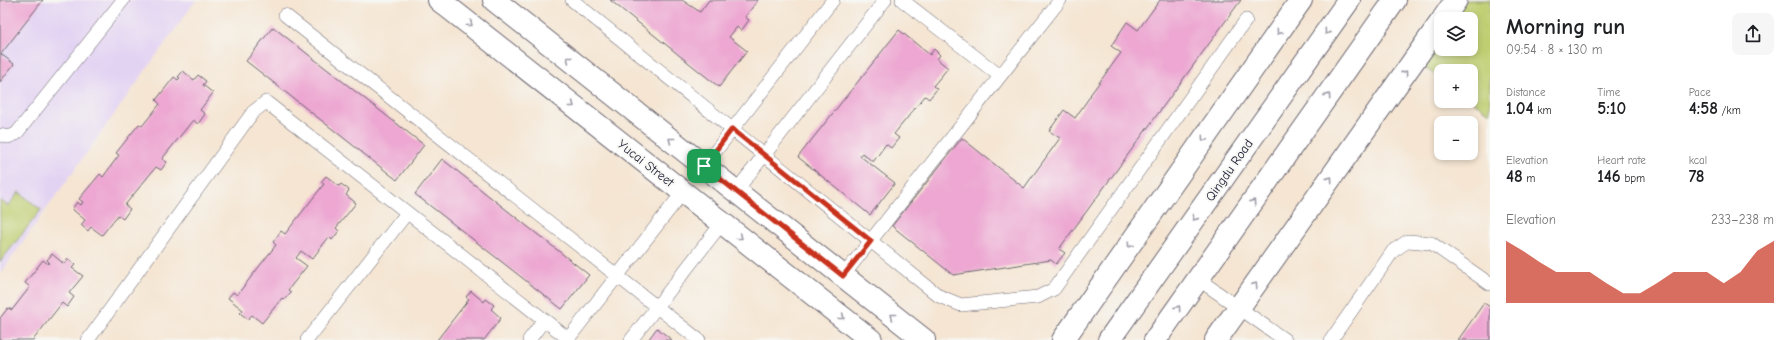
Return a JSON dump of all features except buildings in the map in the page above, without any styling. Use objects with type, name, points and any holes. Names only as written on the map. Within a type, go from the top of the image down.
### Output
[{"type":"main road","name":"Yucai Street","points":[[439,0],[871,340]]},
{"type":"main road","points":[[494,0],[924,340]]},
{"type":"main road","points":[[1063,340],[1301,0]]},
{"type":"main road","name":"Qingdu Road","points":[[1109,340],[1349,0]]},
{"type":"main road","points":[[1155,340],[1395,0]]},
{"type":"main road","points":[[1448,12],[1456,0]]},
{"type":"main road","points":[[1216,340],[1434,32]]},
{"type":"lane","points":[[0,134],[8,137],[16,134],[123,0]]},
{"type":"lane","points":[[572,0],[939,296],[961,305],[1038,297],[1054,289],[1246,20]]},
{"type":"lane","points":[[704,166],[833,0]]},
{"type":"lane","points":[[736,191],[885,0]]},
{"type":"lane","points":[[902,0],[1000,76]]},
{"type":"lane","points":[[843,276],[1060,0]]},
{"type":"lane","points":[[285,16],[699,340]]},
{"type":"lane","points":[[88,340],[253,112],[266,102],[569,339],[683,192]]},
{"type":"lane","points":[[307,340],[407,213]]},
{"type":"lane","points":[[631,340],[722,223]]},
{"type":"lane","points":[[1331,340],[1393,251],[1408,241],[1432,243],[1490,284]]},
{"type":"lane","points":[[1198,279],[1285,340]]},
{"type":"lane","points":[[528,340],[544,320]]},
{"type":"shaded area","points":[[0,0],[196,0],[0,274]]},
{"type":"green space","points":[[1466,0],[1490,0],[1490,113],[1478,105],[1478,64],[1434,64],[1434,74],[1419,64],[1434,44],[1434,56],[1478,56],[1478,12],[1458,12]]},
{"type":"green space","points":[[19,192],[41,210],[0,262],[0,200],[8,206]]},
{"type":"route","points":[[732,129],[871,241],[843,276],[704,166],[732,129]]}]
